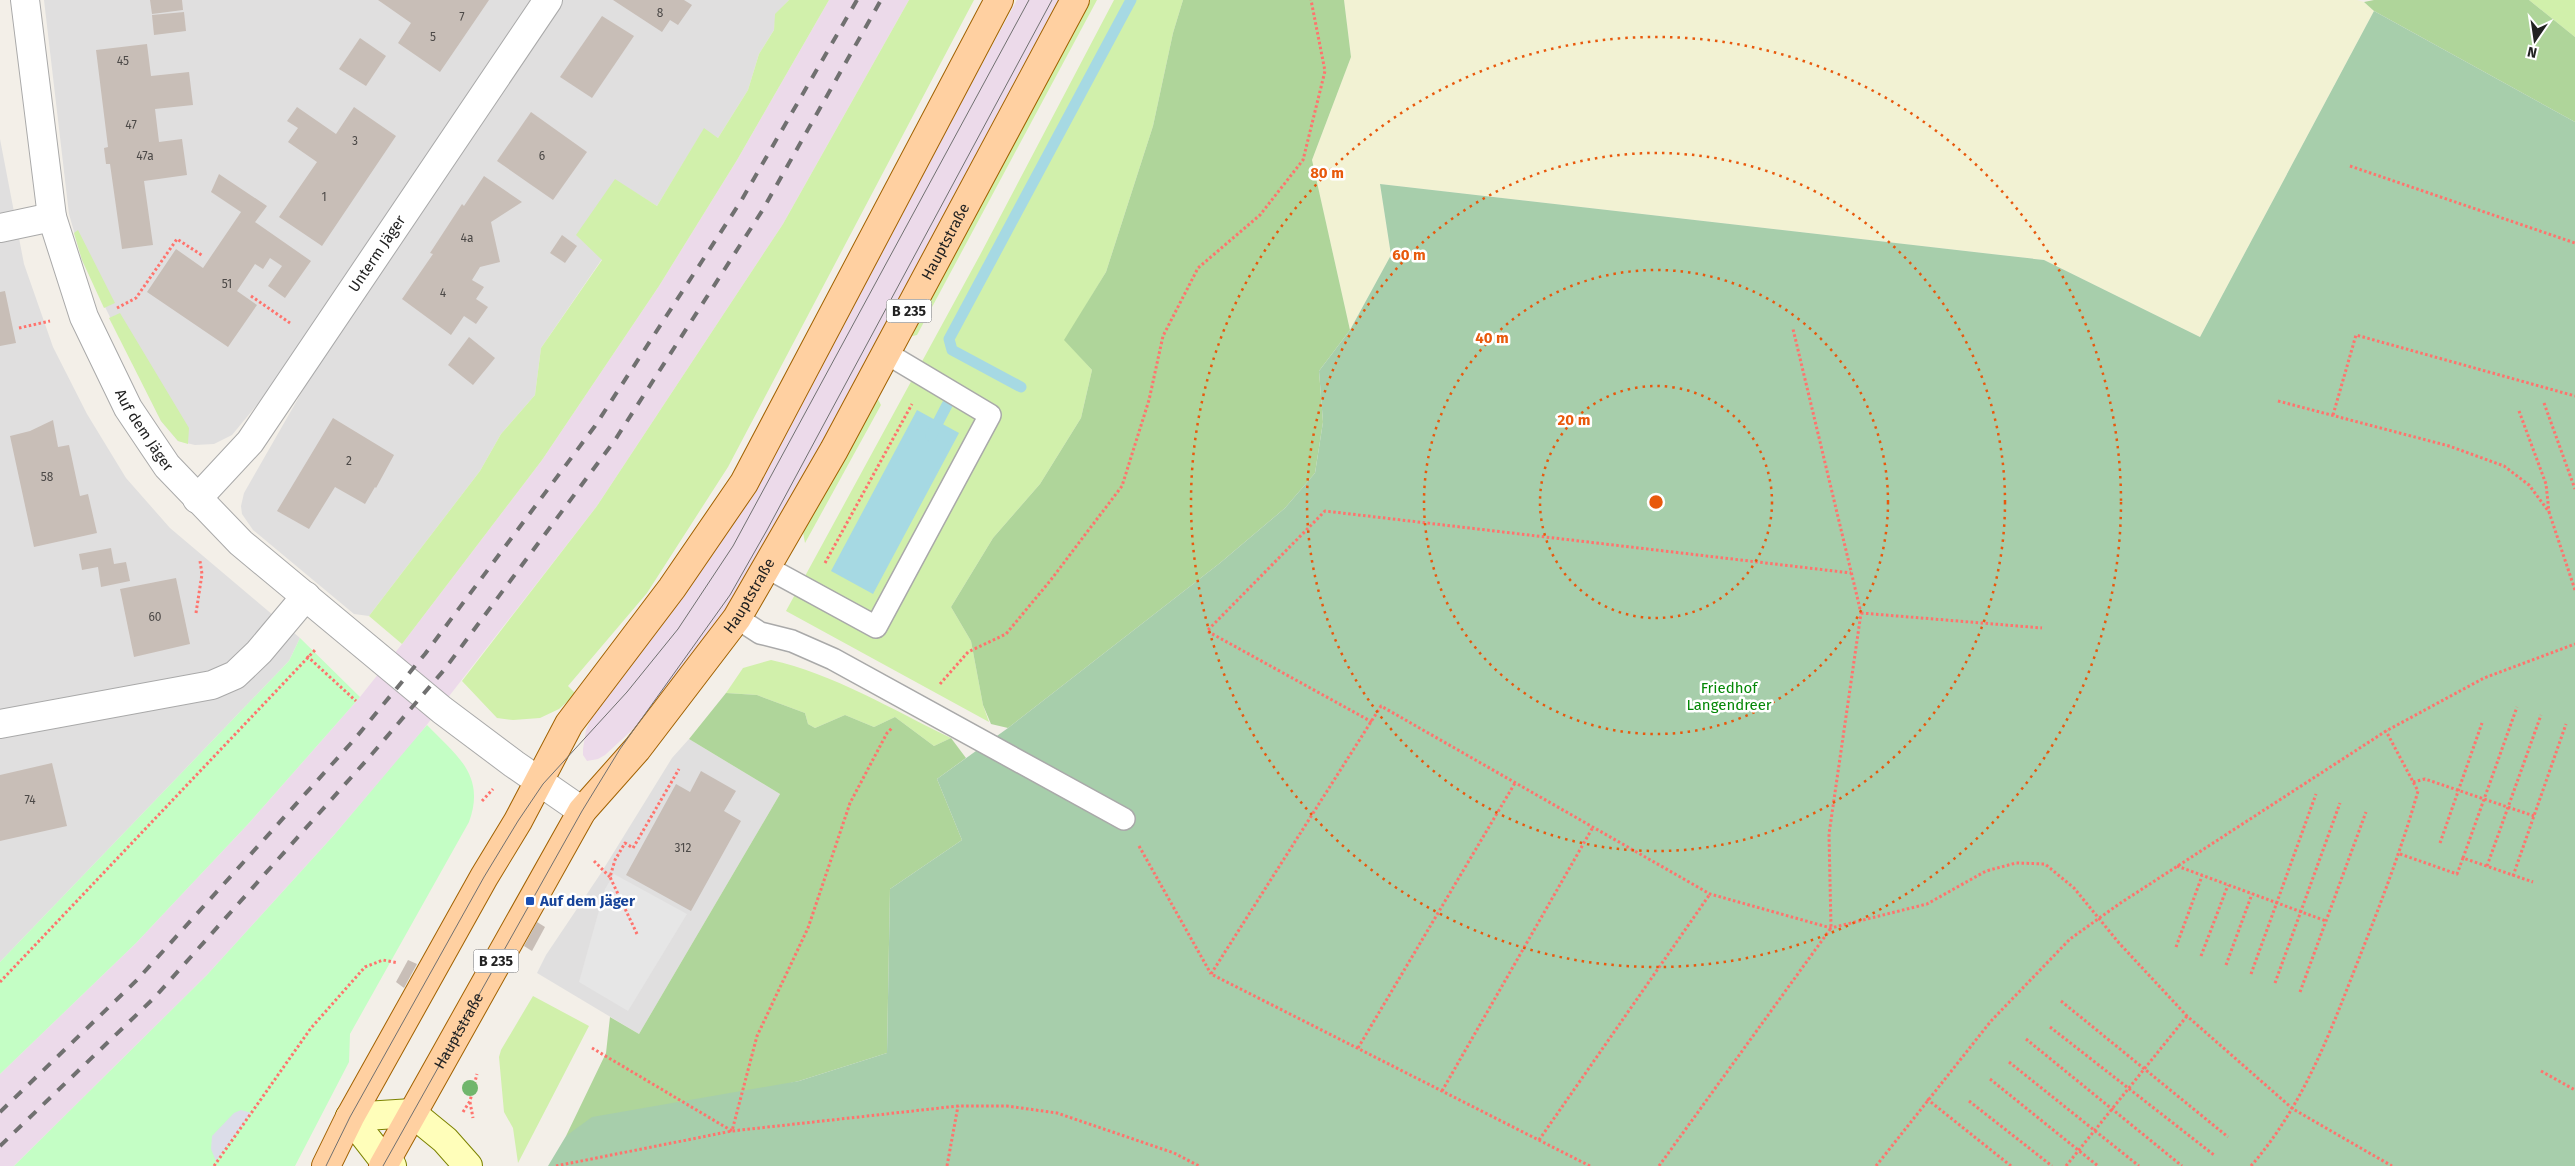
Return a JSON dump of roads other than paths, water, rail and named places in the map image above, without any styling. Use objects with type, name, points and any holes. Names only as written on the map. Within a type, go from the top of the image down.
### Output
[{"type":"main road","points":[[326,1166],[350,1117],[569,724],[672,588],[744,483],[1000,0]]},
{"type":"main road","name":"Hauptstraße","points":[[387,1165],[412,1113],[582,810],[643,741],[737,618],[834,450],[1075,0]]},
{"type":"street","name":"Auf dem Jäger","points":[[25,0],[52,217],[84,317],[128,408],[166,466],[241,543],[340,623],[442,710],[538,781],[582,810]]},
{"type":"street","name":"Unterm Jäger","points":[[197,499],[250,442],[548,0]]},
{"type":"street","points":[[0,228],[52,217]]},
{"type":"street","points":[[0,724],[212,685],[235,675],[258,652],[306,596]]},
{"type":"street","points":[[350,1117],[412,1113],[445,1140],[468,1166]]},
{"type":"street","points":[[350,1117],[387,1165]]},
{"type":"lane","points":[[766,567],[876,627],[990,415],[886,353]]},
{"type":"lane","points":[[737,618],[760,633],[792,642],[833,660],[1124,819]]},
{"type":"water","points":[[917,410],[959,433],[873,594],[831,571]]},
{"type":"waterway","points":[[1021,387],[952,350],[949,339],[1131,0]]},
{"type":"waterway","points":[[931,436],[947,405]]},
{"type":"tram line","points":[[326,1166],[350,1117],[484,877],[518,821],[543,784],[627,692],[678,629],[733,546],[1029,0]]},
{"type":"tram line","points":[[383,1166],[582,811],[620,749],[730,595],[767,530],[1052,0]]},
{"type":"railway","points":[[0,1112],[137,980],[353,741],[425,654],[595,426],[741,201],[857,0]]},
{"type":"railway","points":[[0,1146],[155,997],[372,754],[444,670],[615,440],[762,211],[881,0]]},
{"type":"place","name":"Auf dem Jäger","points":[[530,901]]},
{"type":"park label","name":"Friedhof Langendreer","points":[[1729,696]]}]
